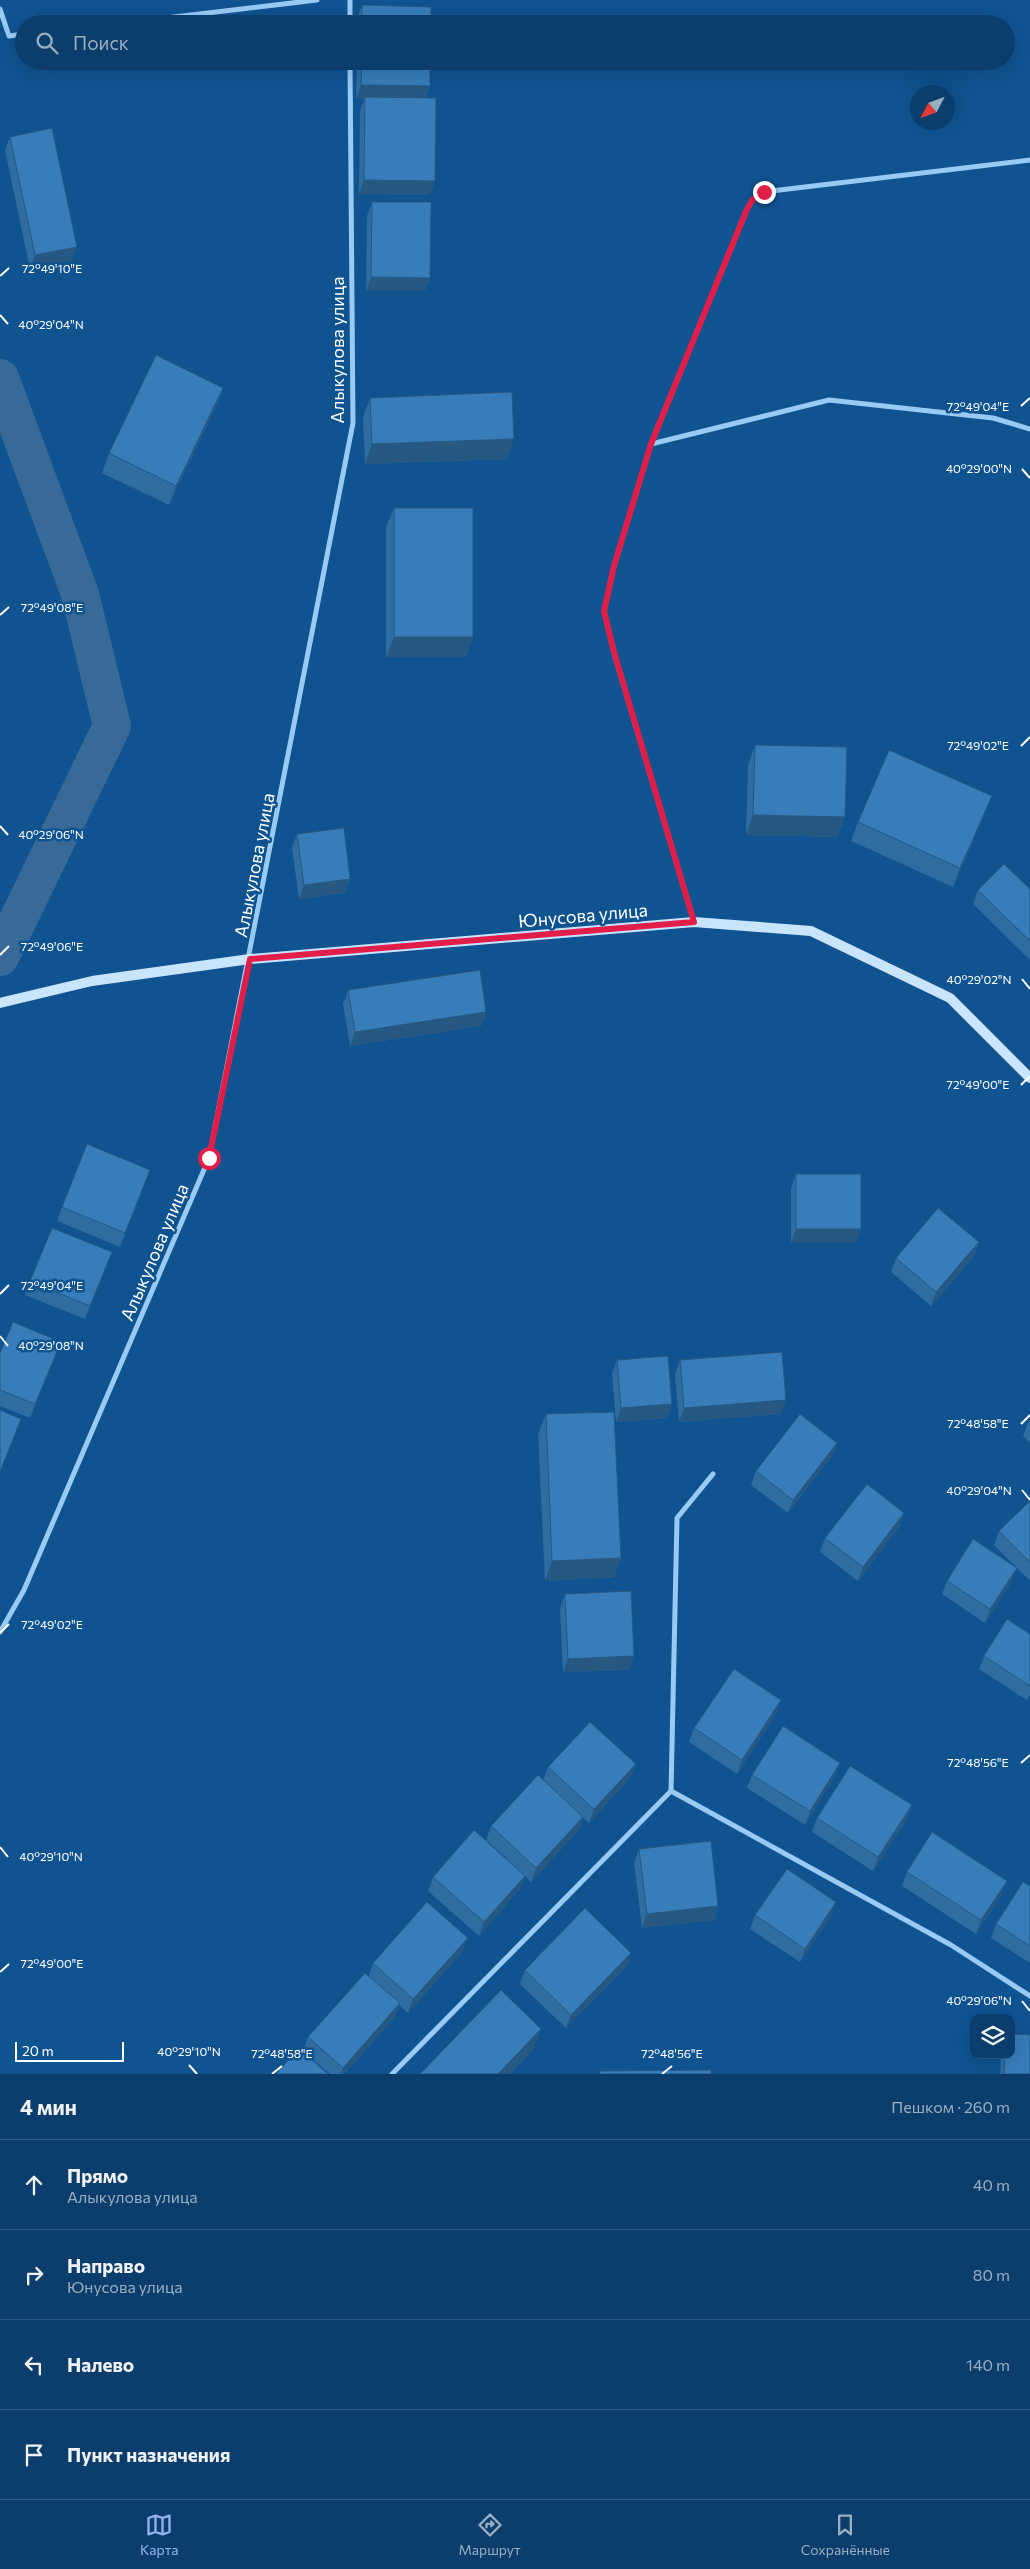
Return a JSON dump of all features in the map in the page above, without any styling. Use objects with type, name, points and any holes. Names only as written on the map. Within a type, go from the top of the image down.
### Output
[{"type":"main road","name":"Юнусова улица","points":[[0,1003],[92,981],[250,959],[694,922],[811,931],[950,998],[1030,1078]]},
{"type":"street","points":[[191,15],[317,0]]},
{"type":"street","points":[[350,0],[350,15]]},
{"type":"street","points":[[0,9],[9,36],[15,35]]},
{"type":"street","name":"Алыкулова улица","points":[[0,1632],[24,1590],[209,1158],[250,959],[353,423],[350,70]]},
{"type":"street","points":[[694,922],[614,652],[604,611],[614,566],[651,444],[747,209],[753,199],[764,192],[1030,160]]},
{"type":"street","points":[[651,444],[829,400],[993,418],[1030,429]]},
{"type":"street","points":[[392,2074],[671,1790],[677,1518],[713,1474]]},
{"type":"street","points":[[671,1790],[951,1945],[1030,1996]]},
{"type":"building","points":[[362,5],[431,7],[431,15],[362,15]]},
{"type":"building","points":[[362,70],[430,70],[430,86],[361,85]]},
{"type":"building","points":[[365,97],[436,98],[435,181],[364,180]]},
{"type":"building","points":[[52,128],[77,247],[35,255],[10,137]]},
{"type":"building","points":[[372,202],[431,202],[430,278],[371,277]]},
{"type":"building","points":[[156,355],[223,388],[176,486],[109,453]]},
{"type":"building","points":[[512,392],[514,439],[372,444],[370,398]]},
{"type":"building","points":[[394,508],[473,508],[473,637],[394,637]]},
{"type":"building","points":[[755,745],[847,747],[845,817],[753,815]]},
{"type":"building","points":[[889,750],[992,796],[960,868],[858,822]]},
{"type":"building","points":[[344,828],[350,879],[304,885],[297,834]]},
{"type":"building","points":[[1004,864],[1030,889],[1030,941],[978,890]]},
{"type":"building","points":[[480,970],[486,1012],[355,1032],[348,990]]},
{"type":"building","points":[[87,1144],[150,1170],[125,1233],[62,1207]]},
{"type":"building","points":[[796,1174],[861,1174],[861,1229],[796,1229]]},
{"type":"building","points":[[938,1208],[979,1242],[936,1292],[896,1258]]},
{"type":"building","points":[[52,1228],[112,1252],[90,1306],[30,1281]]},
{"type":"building","points":[[13,1322],[61,1342],[35,1404],[0,1390],[0,1353]]},
{"type":"building","points":[[782,1352],[786,1400],[684,1408],[680,1360]]},
{"type":"building","points":[[668,1356],[672,1404],[621,1408],[617,1360]]},
{"type":"building","points":[[0,1410],[21,1419],[0,1472]]},
{"type":"building","points":[[614,1412],[621,1558],[552,1561],[546,1414]]},
{"type":"building","points":[[800,1414],[837,1443],[793,1500],[756,1471]]},
{"type":"building","points":[[867,1484],[904,1513],[863,1567],[825,1538]]},
{"type":"building","points":[[1030,1501],[1030,1562],[999,1531]]},
{"type":"building","points":[[973,1539],[1017,1568],[990,1609],[947,1581]]},
{"type":"building","points":[[631,1591],[634,1656],[568,1659],[565,1594]]},
{"type":"building","points":[[1007,1619],[1030,1634],[1030,1686],[984,1656]]},
{"type":"building","points":[[734,1669],[781,1700],[742,1760],[694,1728]]},
{"type":"building","points":[[590,1722],[636,1764],[594,1809],[548,1767]]},
{"type":"building","points":[[783,1726],[840,1763],[810,1811],[752,1775]]},
{"type":"building","points":[[850,1766],[912,1805],[878,1857],[817,1818]]},
{"type":"building","points":[[538,1775],[583,1817],[536,1868],[491,1826]]},
{"type":"building","points":[[474,1830],[525,1876],[484,1922],[433,1877]]},
{"type":"building","points":[[932,1832],[1007,1881],[981,1920],[907,1872]]},
{"type":"building","points":[[711,1841],[718,1906],[647,1914],[639,1849]]},
{"type":"building","points":[[787,1869],[836,1902],[805,1949],[755,1915]]},
{"type":"building","points":[[1023,1882],[1030,1886],[1030,1946],[996,1924]]},
{"type":"building","points":[[427,1902],[468,1938],[413,1999],[373,1963]]},
{"type":"building","points":[[585,1908],[631,1953],[571,2015],[525,1970]]},
{"type":"building","points":[[365,1973],[400,2003],[343,2068],[308,2037]]},
{"type":"building","points":[[501,1990],[541,2029],[498,2074],[420,2074]]},
{"type":"building","points":[[1015,2034],[1030,2035],[1030,2074],[1004,2074],[1005,2059],[1015,2059]]},
{"type":"building","points":[[299,2048],[328,2074],[276,2074]]},
{"type":"building","points":[[711,2070],[711,2074],[600,2074],[600,2071]]},
{"type":"waterway","points":[[0,378],[80,594],[112,726],[0,957]]},
{"type":"route","points":[[209,1158],[250,959],[694,922],[614,652],[604,611],[614,566],[651,444],[747,209],[753,199],[764,192]]}]
